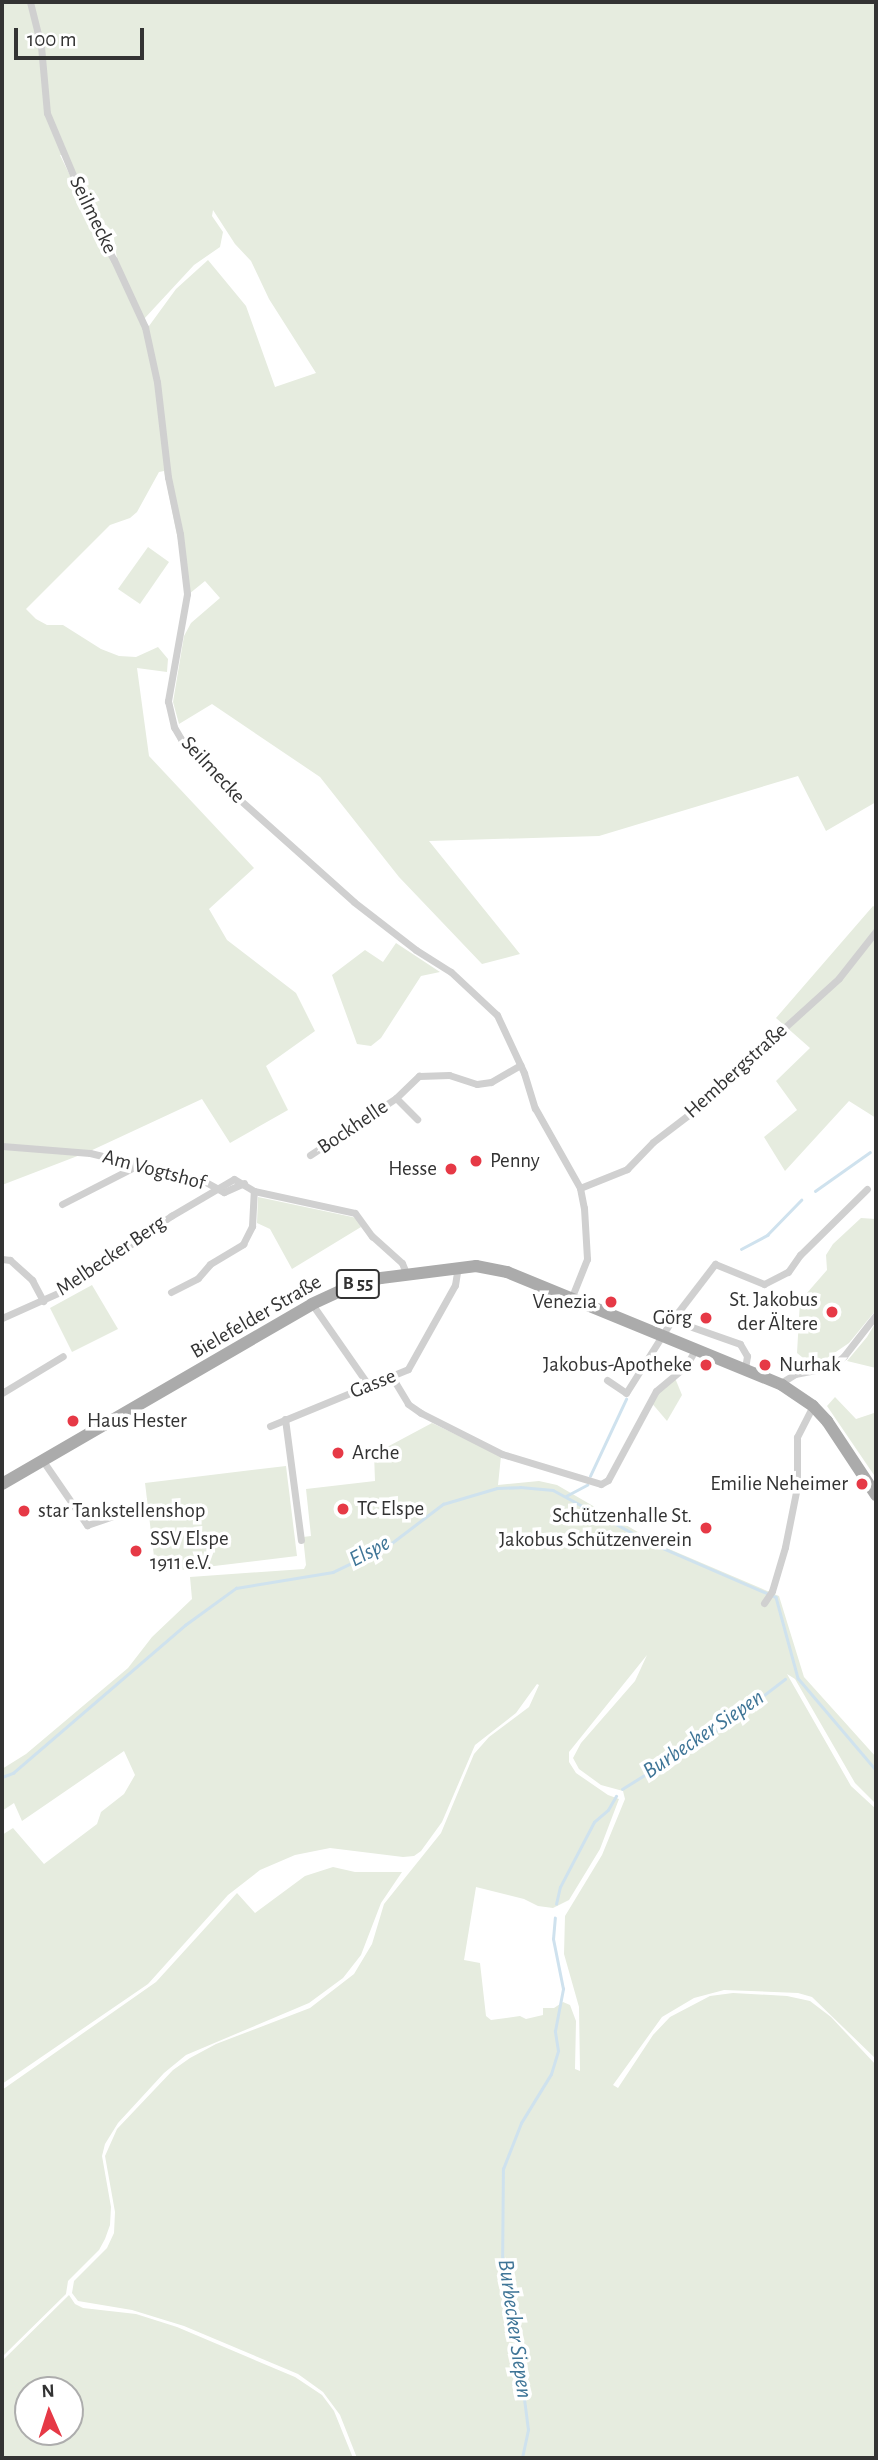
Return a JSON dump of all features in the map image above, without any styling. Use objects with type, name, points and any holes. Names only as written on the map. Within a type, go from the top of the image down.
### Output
[{"type":"main road","name":"Bielefelder Straße","points":[[3,1481],[43,1461],[312,1304],[351,1286],[406,1273],[458,1267],[488,1267],[663,1335],[779,1384],[813,1406],[841,1438],[876,1495]]},
{"type":"street","name":"Seilmecke","points":[[30,2],[41,46],[47,113],[94,225],[141,317],[157,382],[168,477],[180,534],[187,594],[168,701],[174,727],[181,739],[239,800],[354,902],[416,950],[451,972],[497,1015],[520,1065],[535,1108],[580,1188],[587,1258],[571,1299]]},
{"type":"street","name":"Hembergstraße","points":[[580,1188],[627,1169],[653,1142],[687,1116],[839,978],[876,931]]},
{"type":"street","name":"Bockhelle","points":[[310,1155],[396,1098],[414,1080],[426,1074],[449,1074],[477,1084],[491,1082],[520,1065]]},
{"type":"street","name":"Bockhelle","points":[[396,1098],[417,1119]]},
{"type":"street","name":"Am Vogtshof","points":[[2,1146],[90,1153],[202,1180],[217,1188],[234,1178],[254,1191],[355,1213],[372,1236],[402,1264],[406,1273]]},
{"type":"street","points":[[62,1204],[140,1164]]},
{"type":"street","name":"Melbecker Berg","points":[[2,1318],[78,1284],[171,1216],[217,1188]]},
{"type":"street","points":[[607,1380],[626,1392],[672,1320],[715,1264],[764,1284],[788,1272],[800,1255],[867,1189]]},
{"type":"street","points":[[171,1292],[198,1278],[210,1264],[243,1244],[252,1226],[254,1191]]},
{"type":"street","points":[[2,1259],[10,1260],[32,1280],[43,1301]]},
{"type":"street","name":"Gasse","points":[[270,1426],[392,1377],[411,1365],[457,1280],[458,1267]]},
{"type":"street","points":[[312,1304],[369,1386]]},
{"type":"street","points":[[779,1384],[795,1374],[830,1367],[844,1356],[876,1315]]},
{"type":"street","points":[[672,1320],[740,1344],[747,1356],[745,1368]]},
{"type":"street","points":[[392,1377],[408,1404],[502,1454],[577,1479],[605,1483],[653,1396],[685,1367],[696,1349]]},
{"type":"street","points":[[2,1393],[63,1356]]},
{"type":"street","points":[[768,1597],[785,1547],[797,1487],[795,1448],[803,1423],[813,1406]]},
{"type":"street","points":[[285,1419],[301,1540]]},
{"type":"street","points":[[43,1461],[87,1525],[122,1513]]},
{"type":"shaded area","points":[[2,2],[876,2],[876,802],[826,831],[798,776],[599,836],[429,841],[520,954],[482,964],[399,877],[320,777],[212,704],[179,724],[173,702],[184,636],[191,623],[220,598],[205,581],[189,594],[164,471],[159,472],[137,512],[130,518],[110,525],[26,609],[47,625],[63,625],[101,649],[119,656],[136,657],[158,647],[168,659],[167,672],[137,668],[149,756],[254,868],[209,909],[227,940],[296,993],[315,1031],[266,1066],[288,1110],[230,1143],[202,1099],[88,1152],[2,1185]],"holes":[[[60,155],[66,155],[99,223],[106,225],[113,232],[117,259],[144,319],[194,265],[220,247],[223,232],[212,216],[213,210],[235,244],[251,261],[269,299],[316,373],[275,387],[246,306],[208,260],[176,289],[149,326],[144,327]]]},
{"type":"shaded area","points":[[148,547],[169,562],[140,604],[118,589]]},
{"type":"shaded area","points":[[873,906],[876,908],[876,1118],[849,1101],[785,1171],[764,1137],[797,1110],[776,1081],[810,1048],[776,1018]]},
{"type":"shaded area","points":[[396,943],[440,972],[421,976],[381,1038],[371,1046],[357,1044],[332,975],[365,950],[383,962]]},
{"type":"shaded area","points":[[258,1197],[357,1218],[361,1227],[292,1269],[270,1229],[257,1223]]},
{"type":"shaded area","points":[[861,1218],[876,1219],[876,1310],[849,1343],[824,1360],[808,1362],[797,1353],[800,1301],[827,1270],[826,1255],[833,1244]]},
{"type":"shaded area","points":[[92,1285],[118,1329],[72,1352],[50,1308]]},
{"type":"shaded area","points":[[876,1322],[876,1368],[847,1361],[867,1337]]},
{"type":"shaded area","points":[[675,1378],[682,1395],[667,1421],[650,1401],[656,1392]]},
{"type":"shaded area","points":[[835,1397],[856,1419],[874,1413],[876,1478],[827,1406]]},
{"type":"shaded area","points":[[432,1423],[501,1456],[498,1485],[539,1481],[557,1485],[662,1546],[779,1596],[804,1677],[876,1757],[876,1804],[855,1783],[795,1679],[787,1674],[851,1786],[876,1809],[876,2059],[812,1997],[798,1993],[724,1990],[694,1998],[662,2017],[613,2085],[618,2088],[653,2035],[670,2017],[710,1996],[733,1993],[787,1996],[810,2001],[831,2017],[876,2065],[876,2458],[357,2458],[340,2415],[323,2392],[298,2374],[184,2326],[132,2310],[78,2301],[72,2293],[74,2281],[107,2248],[114,2233],[115,2212],[105,2156],[117,2129],[173,2070],[190,2058],[216,2044],[310,2008],[354,1974],[372,1944],[384,1904],[441,1833],[474,1754],[489,1737],[529,1707],[539,1685],[537,1684],[516,1713],[475,1745],[442,1822],[421,1851],[414,1856],[403,1857],[330,1848],[295,1855],[260,1870],[228,1895],[148,1984],[2,2084],[2,1835],[13,1828],[44,1864],[97,1824],[101,1812],[124,1794],[135,1775],[124,1751],[22,1821],[14,1803],[2,1811],[2,1769],[26,1754],[128,1668],[152,1637],[192,1599],[190,1577],[304,1569],[306,1565],[303,1537],[311,1536],[306,1489],[375,1481],[374,1454]],"holes":[[[647,1655],[635,1681],[581,1743],[573,1758],[579,1769],[601,1785],[623,1791],[625,1799],[602,1855],[565,1916],[564,1954],[579,2007],[580,2071],[575,2069],[576,2021],[570,2005],[563,2002],[554,2008],[543,2008],[543,2015],[526,2019],[520,2016],[491,2020],[486,2016],[480,1963],[464,1960],[476,1887],[524,1899],[538,1906],[553,1908],[569,1900],[600,1849],[619,1799],[608,1795],[576,1773],[569,1762],[569,1752]]]},
{"type":"shaded area","points":[[286,1466],[297,1556],[156,1573],[145,1483]]},
{"type":"shaded area","points":[[333,1867],[355,1872],[402,1872],[381,1903],[361,1955],[343,1978],[309,2003],[186,2055],[164,2073],[118,2123],[105,2144],[102,2156],[111,2207],[110,2225],[105,2239],[99,2250],[68,2281],[66,2294],[2,2357],[2,2090],[156,1982],[237,1893],[255,1913],[305,1876]]},
{"type":"shaded area","points":[[69,2295],[75,2304],[83,2308],[136,2314],[177,2327],[295,2377],[322,2395],[334,2411],[353,2458],[2,2458],[2,2361]]},
{"type":"waterway","points":[[815,1191],[870,1152]]},
{"type":"waterway","points":[[741,1249],[767,1235],[801,1200]]},
{"type":"waterway","points":[[590,1476],[626,1399]]},
{"type":"waterway","points":[[566,1496],[587,1485]]},
{"type":"waterway","name":"Elspe","points":[[2,1777],[13,1773],[185,1625],[236,1588],[333,1572],[389,1545],[443,1504],[497,1488],[520,1487],[553,1490],[651,1543],[776,1597],[798,1678],[876,1770]]},
{"type":"waterway","name":"Burbecker Siepen","points":[[622,1789],[722,1727],[785,1679]]},
{"type":"waterway","name":"Burbecker Siepen","points":[[556,1904],[560,1887],[594,1822],[608,1810],[616,1796]]},
{"type":"waterway","name":"Burbecker Siepen","points":[[522,2458],[528,2430],[517,2344],[512,2337],[513,2299],[505,2287],[502,2274],[503,2169],[521,2123],[551,2074],[558,2051],[555,2031],[563,1989],[553,1939],[555,1918]]},
{"type":"place","name":"Penny","points":[[476,1161]]},
{"type":"place","name":"Hesse","points":[[451,1169]]},
{"type":"place","name":"Venezia","points":[[611,1302]]},
{"type":"place","name":"St. Jakobus der Ältere","points":[[832,1312]]},
{"type":"place","name":"Görg","points":[[706,1318]]},
{"type":"place","name":"Jakobus-Apotheke","points":[[706,1365]]},
{"type":"place","name":"Nurhak","points":[[765,1365]]},
{"type":"place","name":"Haus Hester","points":[[73,1421]]},
{"type":"place","name":"Arche","points":[[338,1453]]},
{"type":"place","name":"Emilie Neheimer","points":[[862,1484]]},
{"type":"place","name":"TC Elspe","points":[[343,1509]]},
{"type":"place","name":"star Tankstellenshop","points":[[24,1511]]},
{"type":"place","name":"Schützenhalle St. Jakobus Schützenverein","points":[[706,1528]]},
{"type":"place","name":"SSV Elspe 1911 e.V.","points":[[136,1551]]}]
